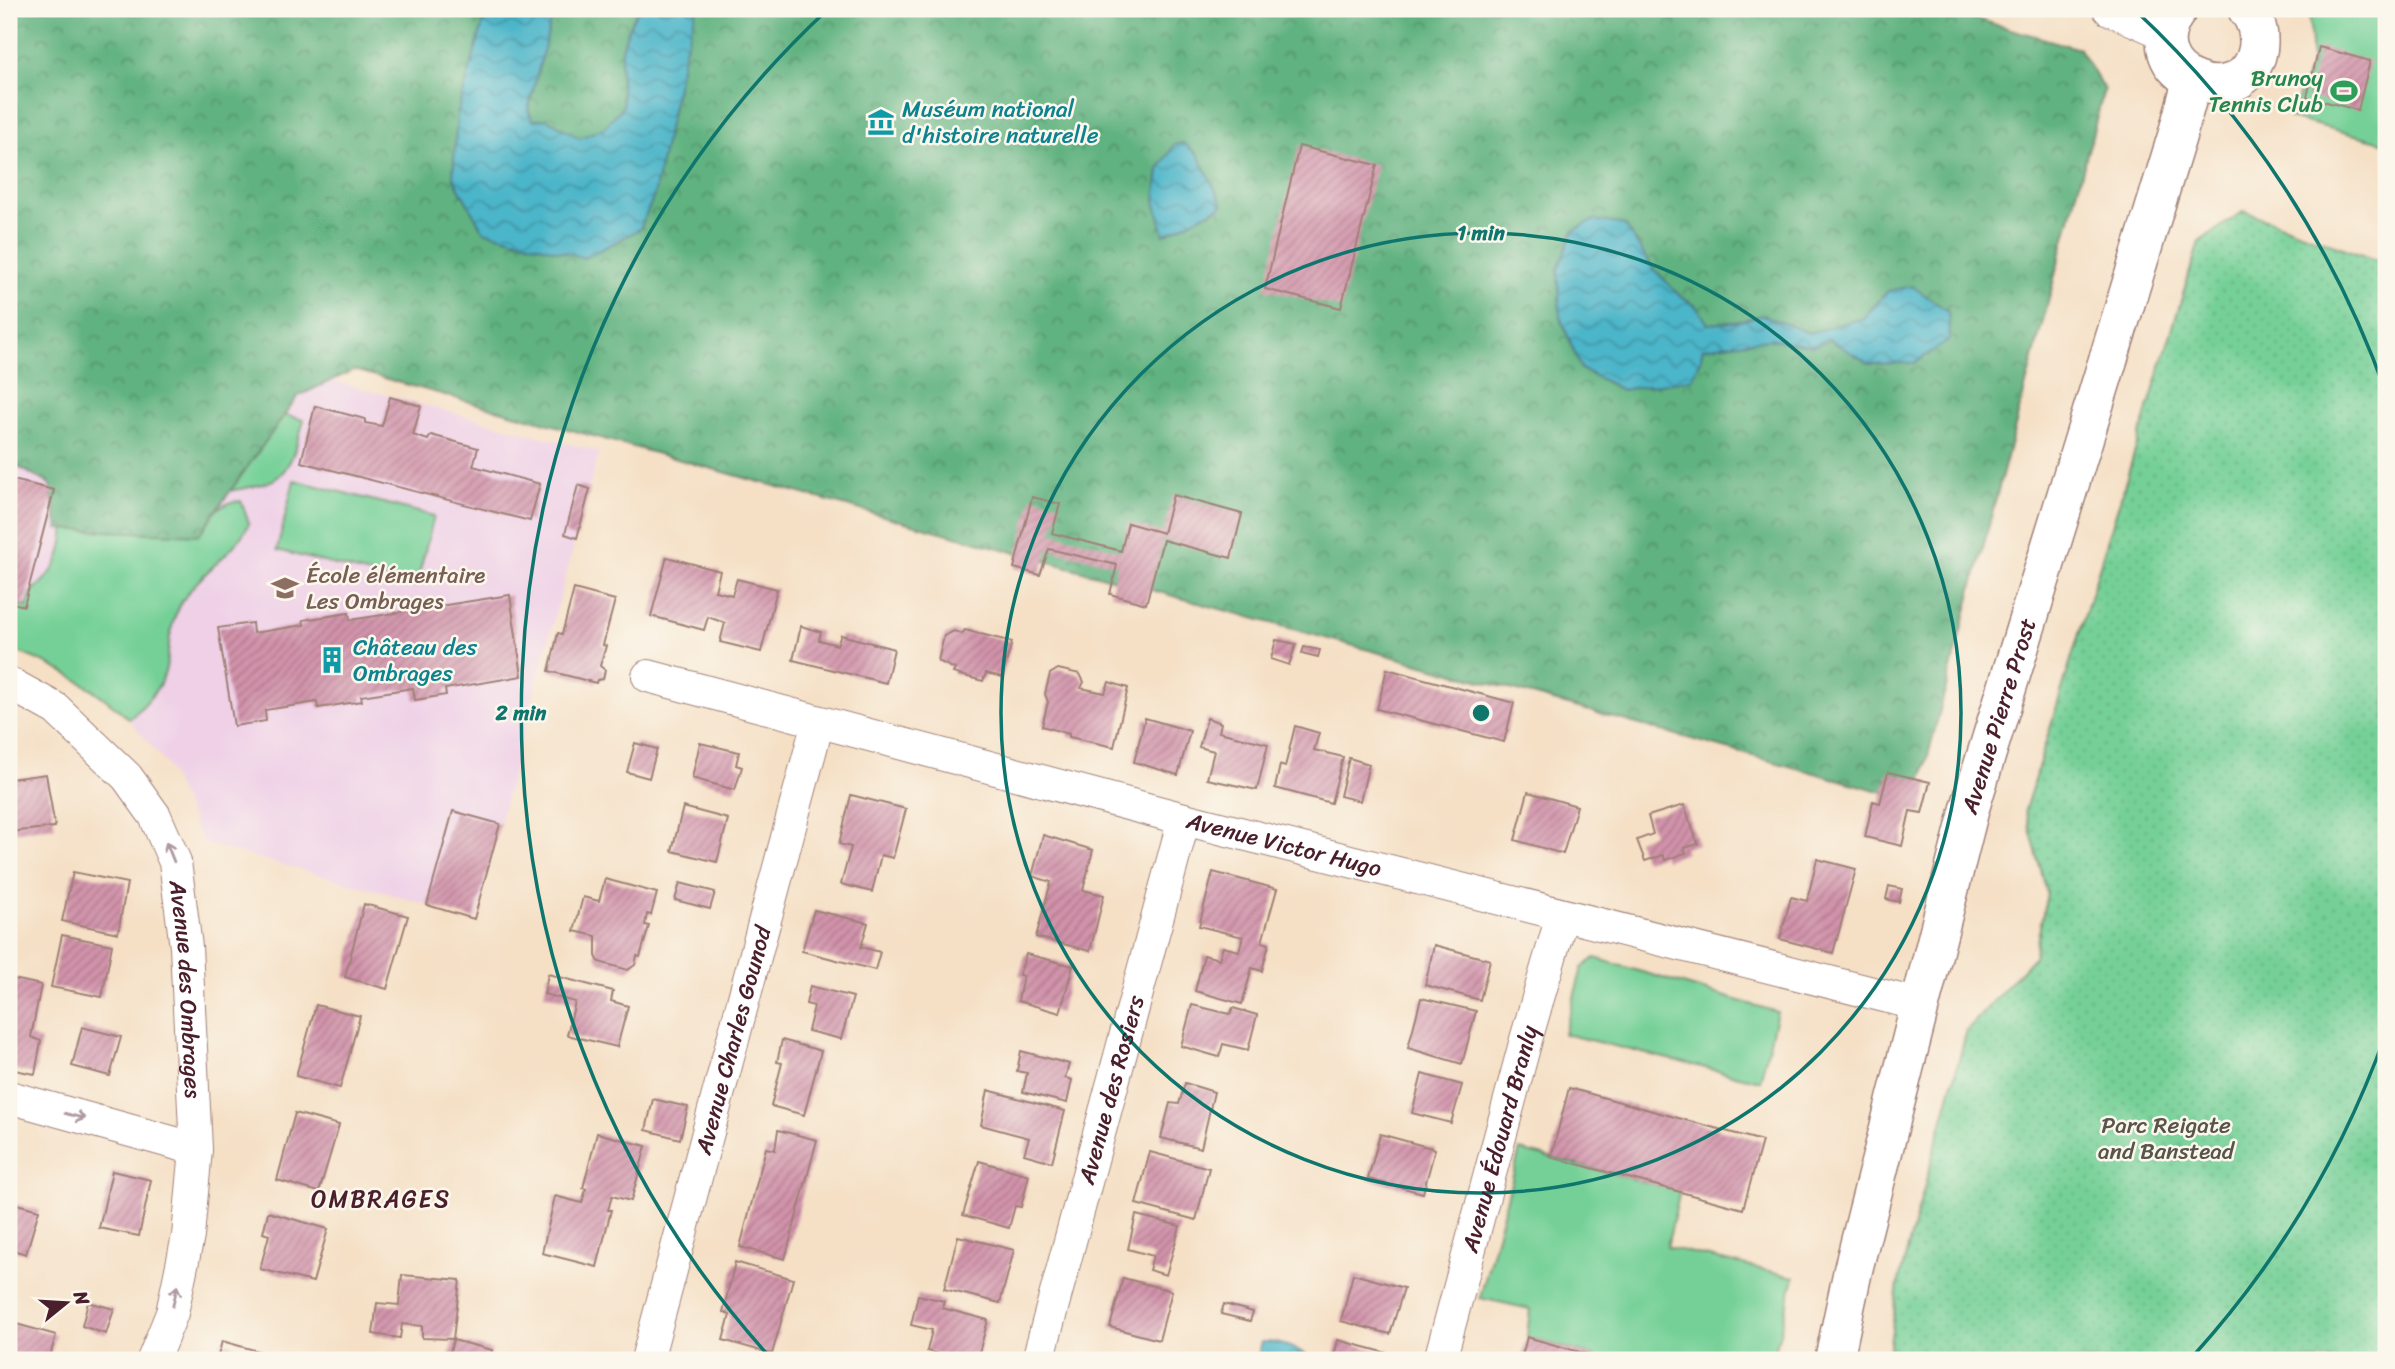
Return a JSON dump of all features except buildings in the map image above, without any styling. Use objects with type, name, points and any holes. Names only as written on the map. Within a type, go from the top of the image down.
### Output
[{"type":"main road","points":[[2172,21],[2167,48],[2180,73],[2192,81],[2217,86],[2242,76],[2257,54],[2257,15]]},
{"type":"main road","name":"Avenue Pierre Prost","points":[[1834,1360],[1853,1270],[1970,808],[2192,81]]},
{"type":"street","points":[[2109,9],[2172,21]]},
{"type":"street","name":"Avenue Victor Hugo","points":[[648,676],[1184,819],[1920,1005]]},
{"type":"street","name":"Avenue des Ombrages","points":[[9,683],[55,709],[127,777],[155,816],[174,862],[186,947],[197,1149],[186,1249],[172,1313],[153,1360]]},
{"type":"street","name":"Avenue Charles Gounod","points":[[647,1360],[818,722]]},
{"type":"street","name":"Avenue des Rosiers","points":[[1038,1360],[1184,819]]},
{"type":"street","name":"Avenue Édouard Branly","points":[[1440,1360],[1527,1035],[1562,916]]},
{"type":"street","points":[[9,1097],[197,1149]]},
{"type":"shaded area","name":"École élémentaire Les Ombrages","points":[[9,294],[599,452],[499,823],[477,918],[203,843],[166,764],[129,719],[96,690],[64,671],[9,649]]},
{"type":"green space","points":[[9,9],[1942,9],[2080,49],[2104,90],[1916,801],[354,370],[298,396],[199,535],[58,529],[50,484],[9,462],[9,55],[16,53],[9,24]]},
{"type":"green space","name":"Brunoy Tennis Club","points":[[2309,9],[2386,9],[2386,143],[2290,118],[2312,63]]},
{"type":"green space","name":"Parc Reigate and Banstead","points":[[2244,211],[2386,264],[2386,1360],[1888,1360],[1898,1284],[1967,1030],[2034,957],[2047,893],[2025,810],[2199,242]]},
{"type":"green space","points":[[243,405],[304,420],[291,460],[281,474],[268,482],[194,496]]},
{"type":"green space","points":[[294,480],[434,516],[416,586],[277,550]]},
{"type":"green space","points":[[241,501],[249,523],[244,533],[196,583],[180,605],[171,629],[166,668],[161,683],[129,719],[102,696],[73,677],[9,649],[9,603],[27,607],[33,591],[57,563],[66,517],[186,525],[231,502]]},
{"type":"green space","points":[[1595,958],[1777,1012],[1760,1081],[1564,1034],[1582,968]]},
{"type":"green space","points":[[1520,1150],[1680,1191],[1667,1247],[1794,1277],[1773,1360],[1593,1360],[1594,1356],[1527,1337],[1530,1309],[1480,1298]]},
{"type":"water","points":[[487,9],[554,9],[528,110],[533,120],[547,119],[580,138],[604,128],[623,106],[621,56],[626,35],[638,9],[697,9],[684,53],[654,196],[640,229],[585,258],[483,231],[453,177],[457,115]]},
{"type":"water","points":[[1183,143],[1198,155],[1223,205],[1164,235],[1155,200],[1159,170],[1174,145]]},
{"type":"water","points":[[1594,220],[1625,225],[1652,267],[1678,294],[1697,307],[1708,324],[1734,322],[1763,315],[1809,333],[1863,318],[1888,291],[1912,286],[1948,311],[1950,340],[1914,363],[1870,364],[1830,340],[1812,346],[1769,339],[1703,348],[1692,379],[1622,390],[1581,369],[1560,316],[1558,269],[1573,231]]},
{"type":"water","points":[[1262,1342],[1292,1348],[1309,1356],[1309,1360],[1257,1359]]},
{"type":"place","name":"Brunoy Tennis Club","points":[[2344,91]]},
{"type":"place","name":"Muséum national d'histoire naturelle","points":[[881,122]]},
{"type":"place","name":"École élémentaire Les Ombrages","points":[[285,588]]},
{"type":"place","name":"Château des Ombrages","points":[[332,660]]},
{"type":"district","name":"OMBRAGES","points":[[381,1199]]}]
